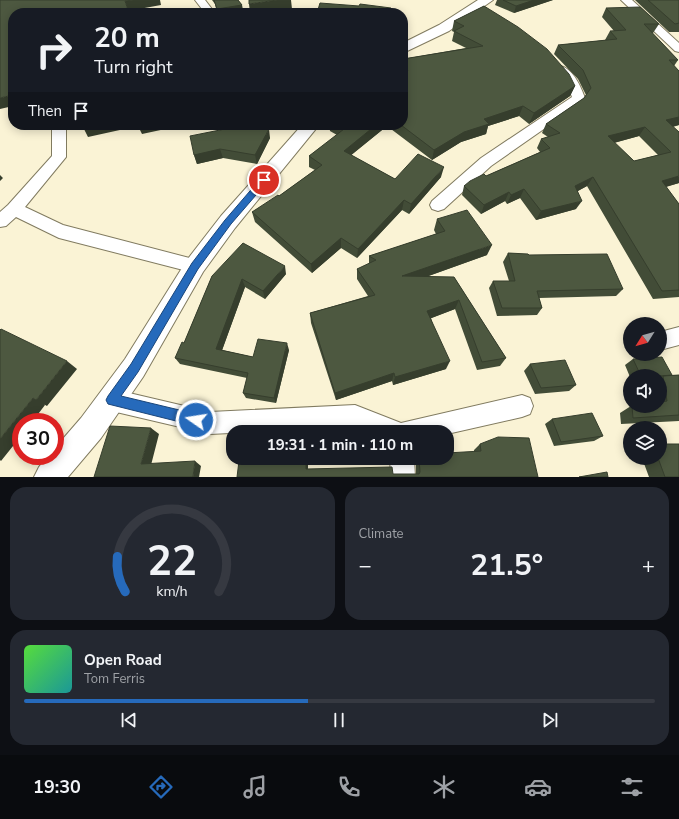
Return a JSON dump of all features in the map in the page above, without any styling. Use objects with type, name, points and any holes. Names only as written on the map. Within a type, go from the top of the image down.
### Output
[{"type":"street","points":[[200,0],[206,8]]},
{"type":"street","points":[[626,0],[679,49]]},
{"type":"street","points":[[408,46],[444,28],[483,3],[490,14]]},
{"type":"street","points":[[438,205],[486,162],[573,103],[578,98],[573,83],[550,59]]},
{"type":"street","points":[[0,221],[14,209],[59,157],[59,130]]},
{"type":"street","points":[[49,477],[91,428],[112,400],[134,368],[195,266],[228,222],[308,130]]},
{"type":"street","points":[[14,209],[59,231],[195,266]]},
{"type":"street","points":[[667,339],[679,336]]},
{"type":"street","points":[[112,400],[210,423],[355,416],[378,425]]},
{"type":"street","points":[[437,425],[522,406]]},
{"type":"street","points":[[402,465],[403,477]]},
{"type":"building","points":[[0,0],[133,0],[125,1],[127,8],[8,8],[8,96],[0,98]]},
{"type":"building","points":[[214,0],[238,0],[242,5],[223,8],[217,8]]},
{"type":"building","points":[[249,0],[277,0],[249,4]]},
{"type":"building","points":[[503,0],[534,0],[516,6]]},
{"type":"building","points":[[648,0],[679,0],[679,23],[675,24]]},
{"type":"building","points":[[320,3],[359,6],[360,4],[391,8],[318,8]]},
{"type":"building","points":[[484,6],[518,27],[547,49],[569,74],[575,86],[534,113],[523,106],[484,119],[489,124],[464,132],[434,150],[408,130],[408,58],[483,46],[454,31],[464,26],[454,21]]},
{"type":"building","points":[[640,7],[659,24],[644,24],[678,60],[669,60],[679,71],[679,117],[666,120],[679,132],[679,176],[662,181],[679,204],[679,290],[662,291],[593,177],[575,186],[582,201],[541,211],[524,189],[511,195],[509,192],[484,205],[464,186],[470,181],[484,174],[486,176],[550,148],[541,139],[560,133],[546,124],[584,98],[591,88],[583,70],[558,45],[617,39],[610,31],[626,30],[606,8]],"holes":[[[645,127],[671,152],[634,161],[608,136]]]},
{"type":"building","points":[[220,130],[268,130],[255,155],[220,149],[194,155],[190,136]]},
{"type":"building","points":[[343,130],[370,130],[344,151],[395,179],[418,154],[444,167],[411,204],[404,200],[358,249],[341,238],[311,264],[252,212],[278,195],[279,196],[322,165],[309,156]]},
{"type":"building","points":[[467,210],[492,245],[402,276],[454,277],[506,358],[482,362],[459,300],[427,311],[450,361],[395,377],[394,373],[335,393],[310,313],[375,295],[357,269],[376,260],[369,256],[445,231],[437,219]]},
{"type":"building","points":[[243,243],[285,266],[263,291],[242,279],[216,349],[253,357],[258,339],[287,343],[274,398],[243,393],[248,373],[175,358],[182,342],[184,343],[212,276]]},
{"type":"building","points":[[508,253],[529,255],[607,254],[623,289],[537,291],[542,308],[502,308],[493,281],[515,281]]},
{"type":"building","points":[[1,329],[67,361],[36,400],[33,398],[21,413],[12,413],[12,424],[0,439]]},
{"type":"building","points":[[565,360],[576,385],[541,388],[530,364]]},
{"type":"building","points":[[634,361],[664,361],[672,375],[667,375],[667,369],[638,369]]},
{"type":"building","points":[[679,375],[679,415],[633,418],[633,413],[667,413],[667,376]]},
{"type":"building","points":[[592,413],[603,436],[561,442],[552,419]]},
{"type":"building","points":[[110,426],[151,428],[141,464],[195,461],[193,477],[94,477]]},
{"type":"building","points":[[498,437],[529,438],[538,477],[237,477],[238,465],[306,465],[306,469],[392,467],[393,474],[419,474],[420,465],[454,465],[454,453],[481,451],[480,444]]},
{"type":"building","points":[[667,444],[679,444],[679,477],[665,477],[661,465],[667,465]]},
{"type":"building","points":[[607,472],[608,477],[579,477]]},
{"type":"route","points":[[196,420],[112,400],[134,368],[195,266],[228,222],[264,180]]}]
